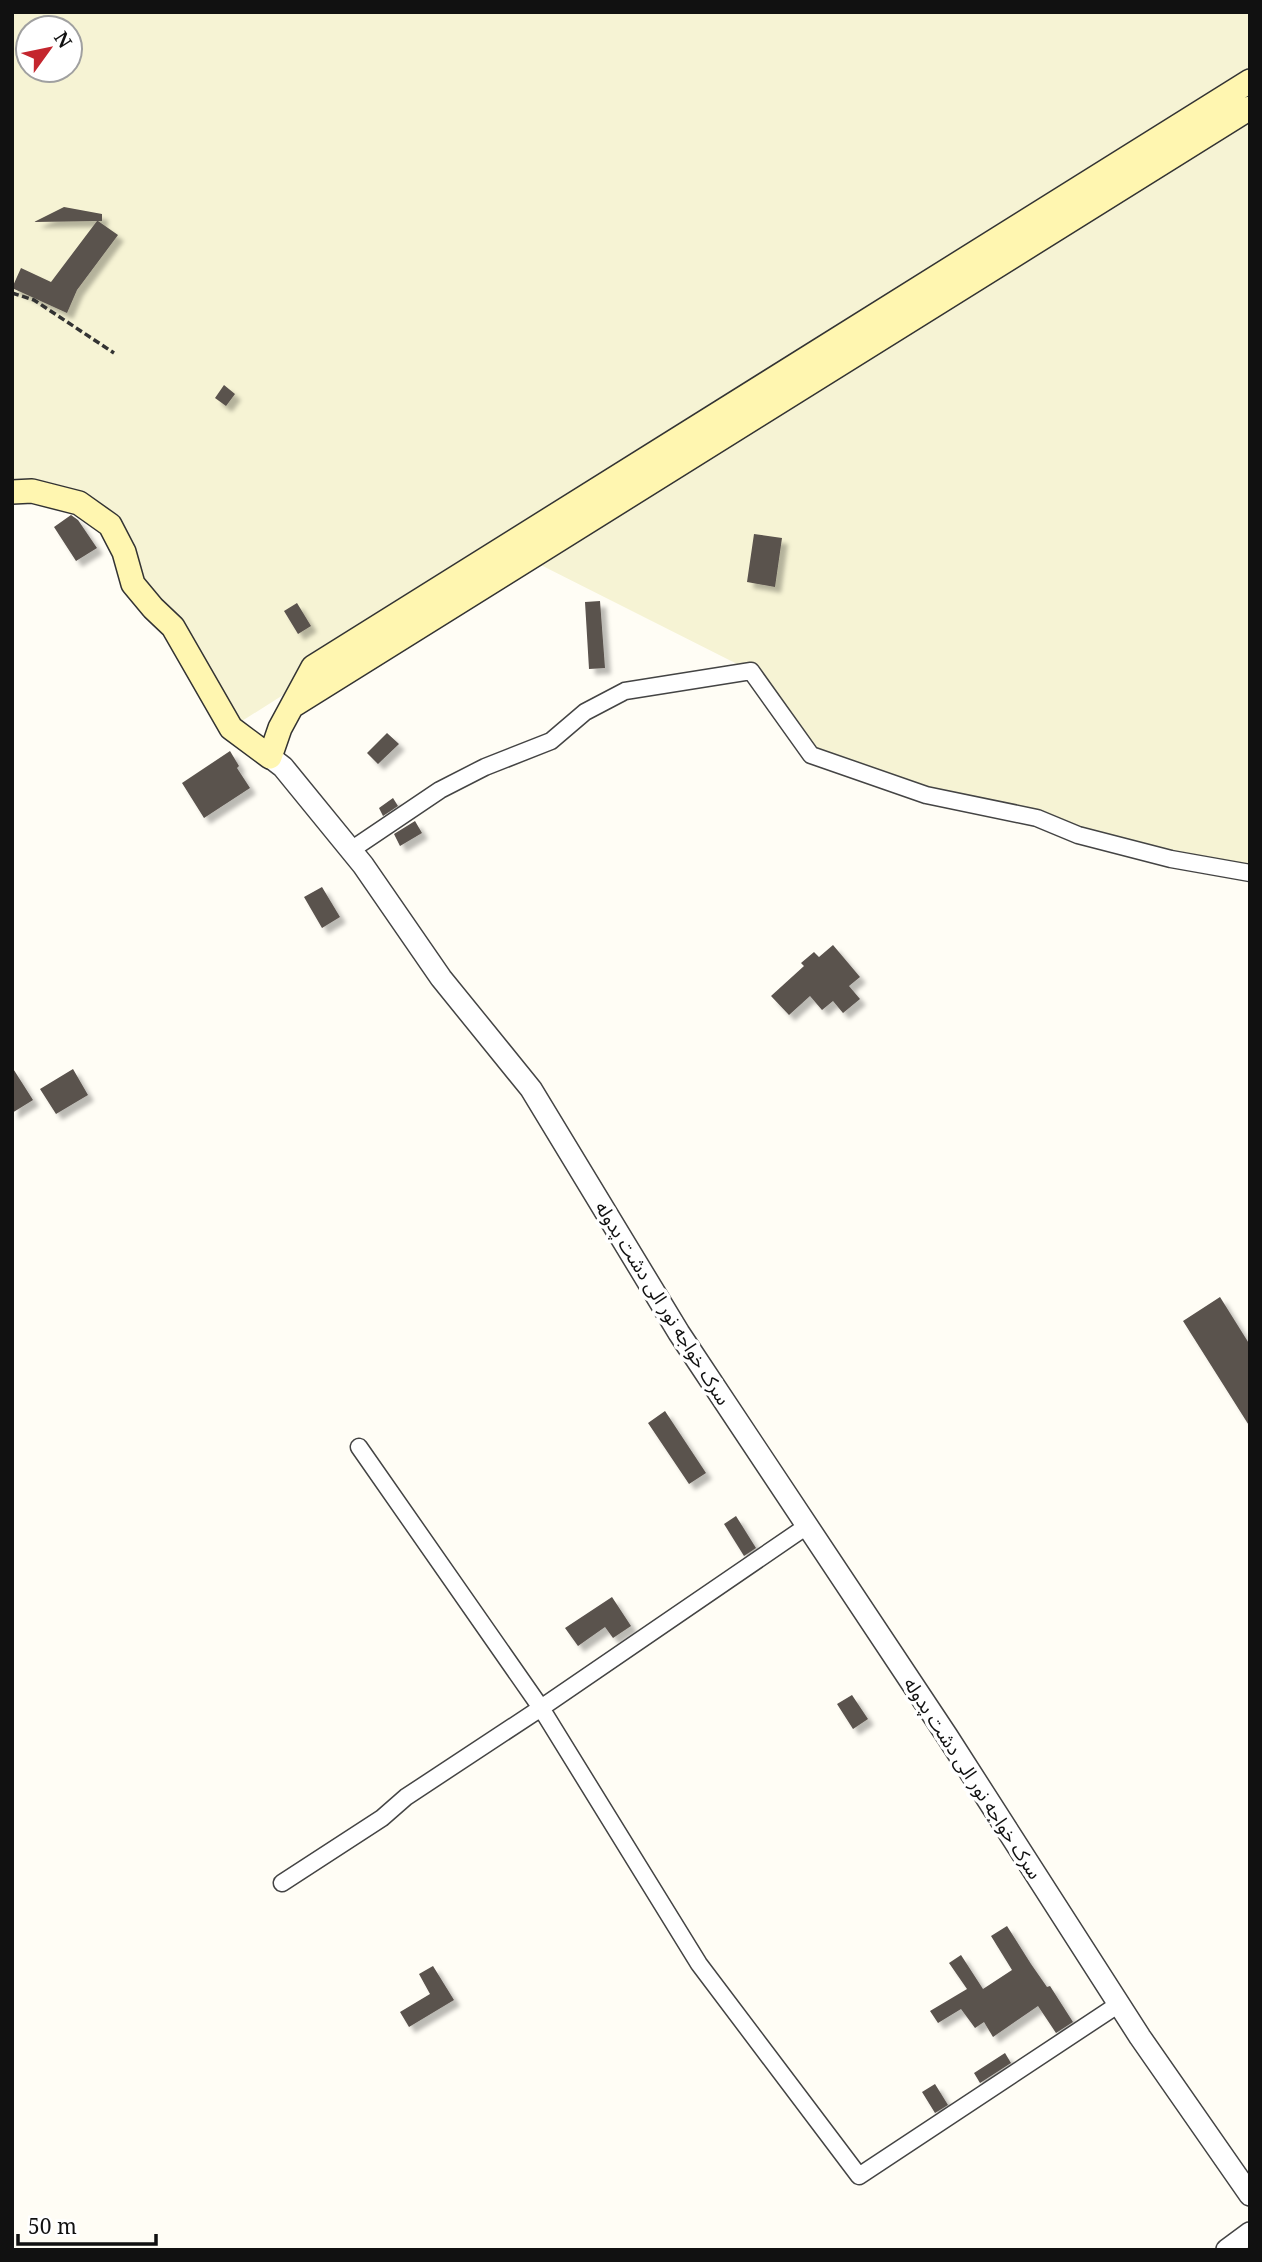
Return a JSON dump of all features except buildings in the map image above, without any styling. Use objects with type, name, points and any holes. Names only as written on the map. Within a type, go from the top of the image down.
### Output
[{"type":"main road","points":[[270,757],[280,728],[313,667],[1250,81]]},
{"type":"main road","points":[[294,705],[1250,108]]},
{"type":"main road","name":"سرک خواجه نور الی دشت پدوله","points":[[12,492],[32,491],[79,503],[110,525],[124,552],[133,584],[173,627],[231,728],[270,757]]},
{"type":"street","points":[[351,850],[440,790],[485,767],[551,741],[585,712],[625,691],[751,671],[811,755],[926,795],[1037,818],[1078,835],[1171,859],[1250,873]]},
{"type":"street","name":"سرک خواجه نور الی دشت پدوله","points":[[270,757],[283,767],[351,850],[441,978],[531,1089],[679,1333],[947,1736],[1119,2004],[1250,2195]]},
{"type":"street","points":[[359,1447],[541,1708],[699,1964],[859,2176],[1119,2004]]},
{"type":"street","points":[[282,1883],[382,1818],[406,1797],[807,1526]]},
{"type":"street","points":[[1227,2250],[1250,2233]]},
{"type":"path","points":[[12,293],[34,300],[114,353]]},
{"type":"shaded area","points":[[12,12],[1250,12],[1250,873],[926,795],[811,755],[751,671],[511,550],[231,728],[110,525],[12,492]]}]
